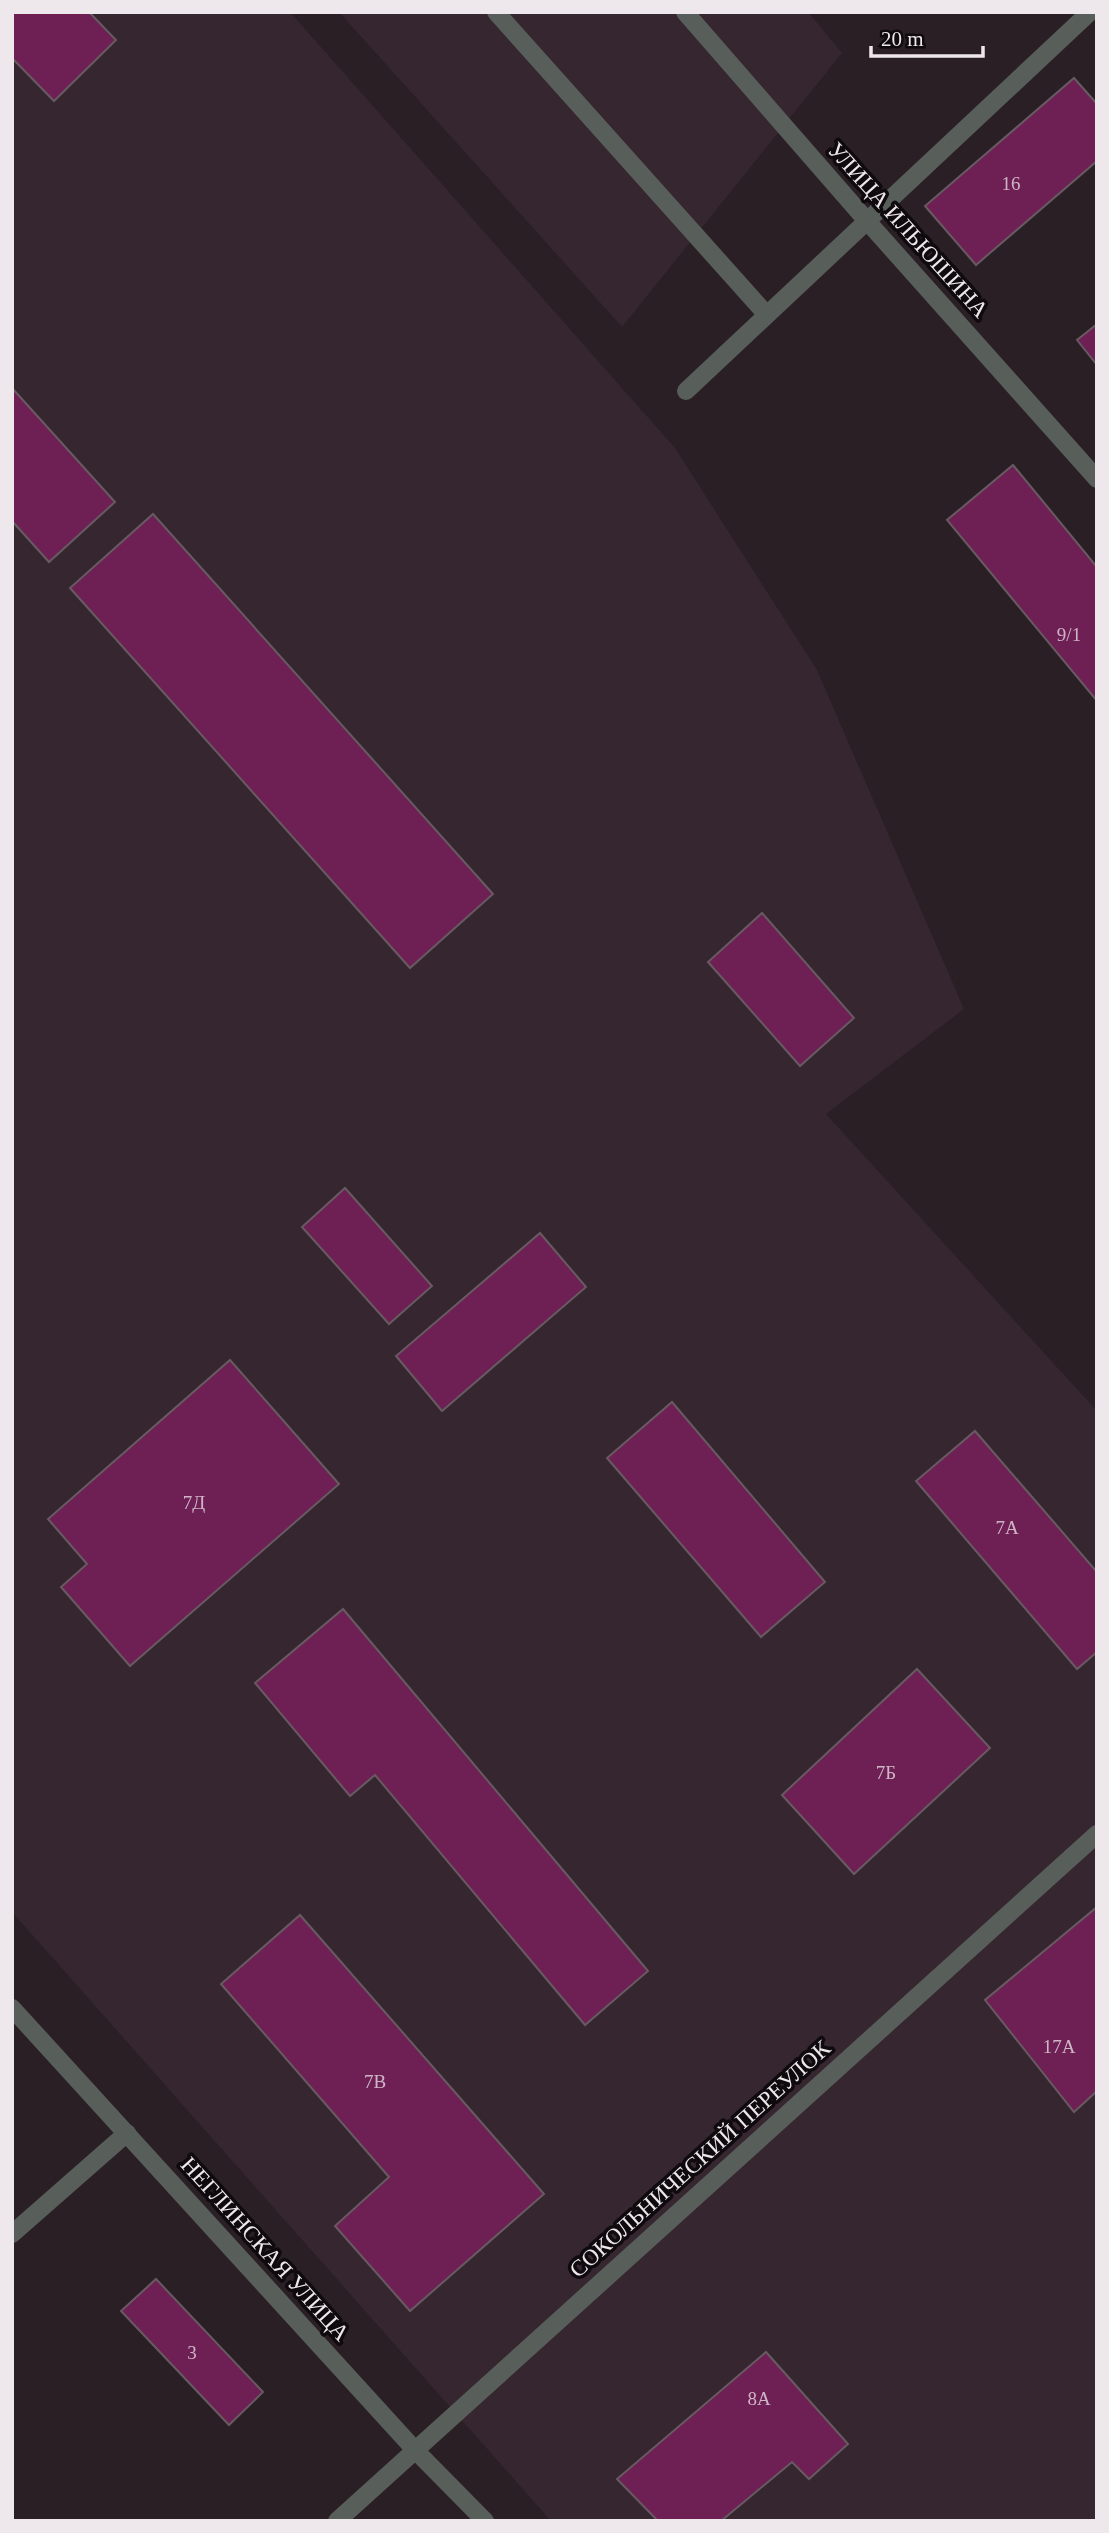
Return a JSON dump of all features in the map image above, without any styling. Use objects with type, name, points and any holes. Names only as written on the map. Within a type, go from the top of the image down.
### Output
[{"type":"street","points":[[496,12],[767,315]]},
{"type":"street","name":"УЛИЦА ИЛЬЮШИНА","points":[[685,12],[1097,479]]},
{"type":"street","points":[[686,391],[1090,12]]},
{"type":"street","name":"СОКОЛЬНИЧЕСКИЙ ПЕРЕУЛОК","points":[[337,2521],[1097,1833]]},
{"type":"street","name":"НЕГЛИНСКАЯ УЛИЦА","points":[[12,2008],[415,2450],[485,2521]]},
{"type":"street","points":[[12,2234],[127,2133]]},
{"type":"shaded area","points":[[12,12],[290,12],[675,448],[817,670],[964,1009],[826,1114],[1097,1411],[1097,2521],[551,2521],[12,1912]]},
{"type":"shaded area","points":[[339,12],[808,12],[842,53],[622,327]]},
{"type":"building","points":[[12,12],[89,12],[116,40],[54,101],[12,58]]},
{"type":"building","points":[[1074,78],[1097,104],[1097,161],[976,265],[925,206]]},
{"type":"building","points":[[1097,324],[1097,365],[1077,340]]},
{"type":"building","points":[[12,388],[115,502],[49,562],[12,521]]},
{"type":"building","points":[[1013,465],[1097,567],[1097,701],[947,520]]},
{"type":"building","points":[[153,514],[493,894],[410,968],[70,588]]},
{"type":"building","points":[[762,913],[854,1018],[800,1066],[708,962]]},
{"type":"building","points":[[345,1188],[432,1286],[389,1324],[302,1227]]},
{"type":"building","points":[[540,1233],[586,1287],[442,1411],[396,1356]]},
{"type":"building","points":[[230,1360],[339,1484],[130,1666],[61,1587],[87,1564],[48,1519]]},
{"type":"building","points":[[672,1402],[825,1582],[761,1637],[607,1458]]},
{"type":"building","points":[[975,1431],[1097,1572],[1097,1652],[1077,1669],[916,1481]]},
{"type":"building","points":[[343,1609],[648,1971],[585,2025],[375,1775],[350,1796],[255,1683]]},
{"type":"building","points":[[917,1669],[990,1748],[854,1874],[782,1795]]},
{"type":"building","points":[[1097,1907],[1097,2091],[1074,2112],[985,2000]]},
{"type":"building","points":[[300,1915],[544,2194],[410,2311],[335,2226],[389,2177],[221,1984]]},
{"type":"building","points":[[156,2279],[263,2392],[229,2425],[121,2311]]},
{"type":"building","points":[[766,2352],[848,2444],[809,2479],[792,2462],[721,2521],[658,2521],[617,2479]]}]
